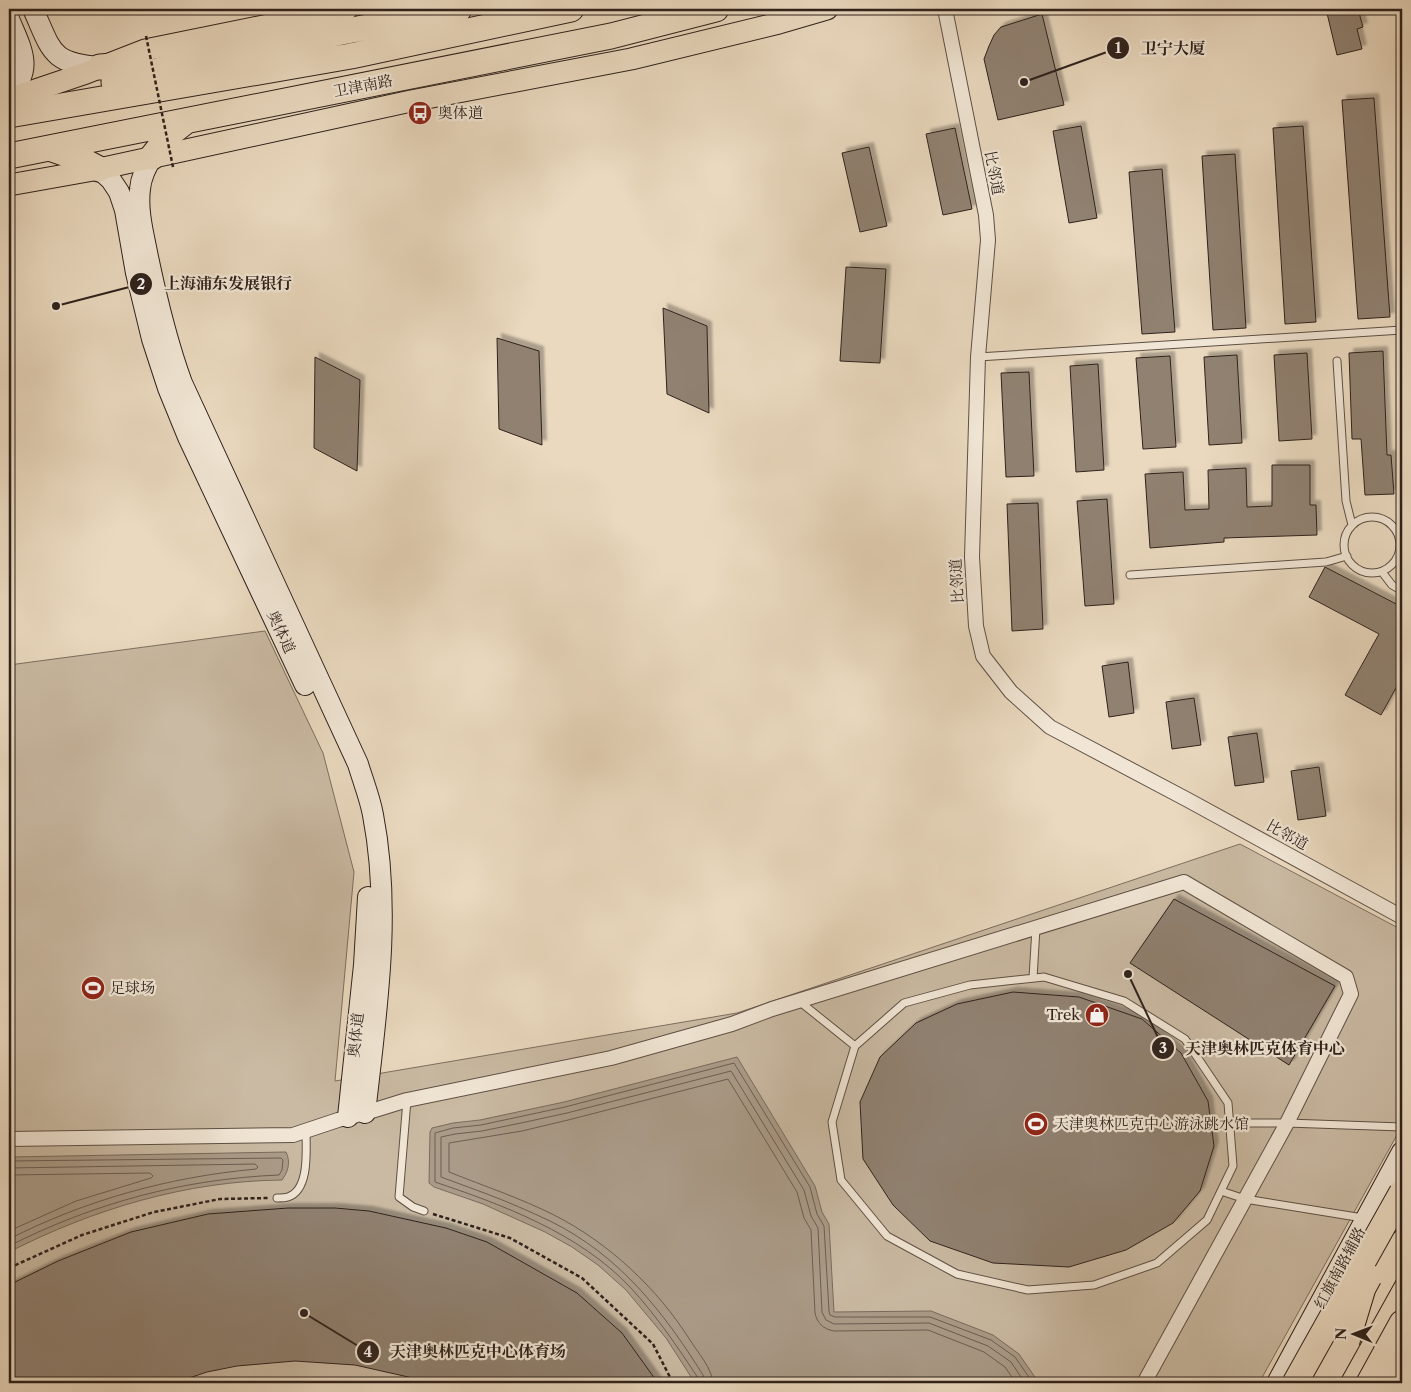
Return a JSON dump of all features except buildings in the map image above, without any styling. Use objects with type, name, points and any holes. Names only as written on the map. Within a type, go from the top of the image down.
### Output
[{"type":"highway","points":[[12,97],[104,85],[195,61],[459,9]]},
{"type":"highway","name":"卫津南路","points":[[9,115],[351,56],[572,9]]},
{"type":"highway","name":"卫津南路","points":[[9,156],[52,149],[611,36],[716,9]]},
{"type":"highway","points":[[100,67],[195,61]]},
{"type":"highway","points":[[163,162],[171,133],[185,122]]},
{"type":"highway","points":[[52,149],[78,158],[99,169]]},
{"type":"highway","points":[[1295,1383],[1402,1192]]},
{"type":"highway","points":[[1347,1341],[1363,1288],[1402,1204]]},
{"type":"highway","points":[[1324,1383],[1347,1341],[1397,1238]]},
{"type":"highway","points":[[1369,1383],[1402,1323]]},
{"type":"highway","points":[[1396,1383],[1402,1371]]},
{"type":"main road","points":[[12,97],[146,50],[347,9]]},
{"type":"main road","points":[[9,185],[99,169],[163,162],[402,103],[631,59],[779,23],[826,9]]},
{"type":"street","points":[[33,9],[52,51],[66,61],[78,65],[100,67]]},
{"type":"street","name":"比邻道","points":[[945,9],[986,215],[988,240],[978,357],[972,557],[976,626],[983,656],[1011,692],[1050,727],[1402,917]]},
{"type":"street","points":[[9,19],[24,54],[24,69],[12,97]]},
{"type":"street","points":[[163,162],[144,171],[140,190],[140,209],[151,272],[169,347],[182,383],[358,764],[373,813],[379,855],[381,968],[357,1115]]},
{"type":"street","name":"奥体道","points":[[99,169],[111,180],[119,192],[125,210],[136,273],[152,339],[165,380],[188,437],[344,765],[354,794],[362,825],[367,862],[368,907],[357,1115]]},
{"type":"street","points":[[9,1140],[293,1135],[407,1100],[611,1058],[732,1024],[798,1001],[1184,882],[1346,977],[1351,994],[1287,1123],[1144,1383]]},
{"type":"street","name":"红旗南路辅路","points":[[1277,1383],[1402,1152]]},
{"type":"lane","points":[[978,357],[1402,330]]},
{"type":"lane","points":[[1337,361],[1346,501],[1352,525]]},
{"type":"lane","points":[[1378,517],[1387,521],[1399,534],[1400,552],[1396,561],[1390,568],[1382,572],[1363,572],[1355,567],[1347,556],[1344,542],[1347,533],[1352,525],[1360,519],[1378,517]]},
{"type":"lane","points":[[1130,575],[1326,562],[1347,556]]},
{"type":"lane","points":[[1382,572],[1392,585],[1402,591]]},
{"type":"lane","points":[[1033,978],[1036,928]]},
{"type":"lane","points":[[1044,977],[1124,1001],[1185,1038],[1228,1104],[1233,1166],[1207,1220],[1157,1263],[1094,1285],[1028,1290],[957,1274],[887,1236],[841,1180],[832,1122],[854,1046],[904,1002],[970,985],[1044,977]]},
{"type":"lane","points":[[798,1001],[854,1046]]},
{"type":"lane","points":[[407,1100],[399,1197],[413,1207],[424,1211]]},
{"type":"lane","points":[[1230,1123],[1402,1127]]},
{"type":"lane","points":[[276,1198],[290,1196],[300,1186],[305,1174],[306,1132]]},
{"type":"lane","points":[[1221,1191],[1245,1199],[1366,1219],[1397,1238]]},
{"type":"path","points":[[146,36],[163,162]]},
{"type":"path","points":[[9,1268],[82,1235],[154,1212],[220,1199],[276,1198]]},
{"type":"path","points":[[424,1211],[510,1238],[582,1278],[653,1344],[673,1383]]},
{"type":"shaded area","points":[[265,631],[323,753],[354,872],[335,1081],[737,1013],[1240,844],[1402,930],[1402,1126],[1259,1383],[9,1383],[9,665]]},
{"type":"water","points":[[737,1057],[815,1186],[822,1212],[829,1224],[834,1312],[931,1311],[993,1335],[1019,1354],[1039,1383],[695,1383],[666,1338],[626,1290],[598,1265],[572,1247],[545,1232],[483,1204],[434,1187],[429,1183],[430,1132],[432,1128],[564,1102]]},
{"type":"water","points":[[286,1152],[288,1167],[282,1180],[211,1186],[141,1200],[74,1223],[9,1252],[9,1157]]},
{"type":"place","name":"卫宁大厦","points":[[1024,82]]},
{"type":"place","name":"奥体道","points":[[420,113]]},
{"type":"place","name":"上海浦东发展银行","points":[[56,306]]},
{"type":"place","name":"天津奥林匹克体育中心","points":[[1128,974]]},
{"type":"place","name":"足球场","points":[[93,988]]},
{"type":"place","name":"Trek","points":[[1097,1015]]},
{"type":"place","name":"天津奥林匹克中心游泳跳水馆","points":[[1036,1124]]},
{"type":"place","name":"天津奥林匹克中心体育场","points":[[304,1313]]}]
